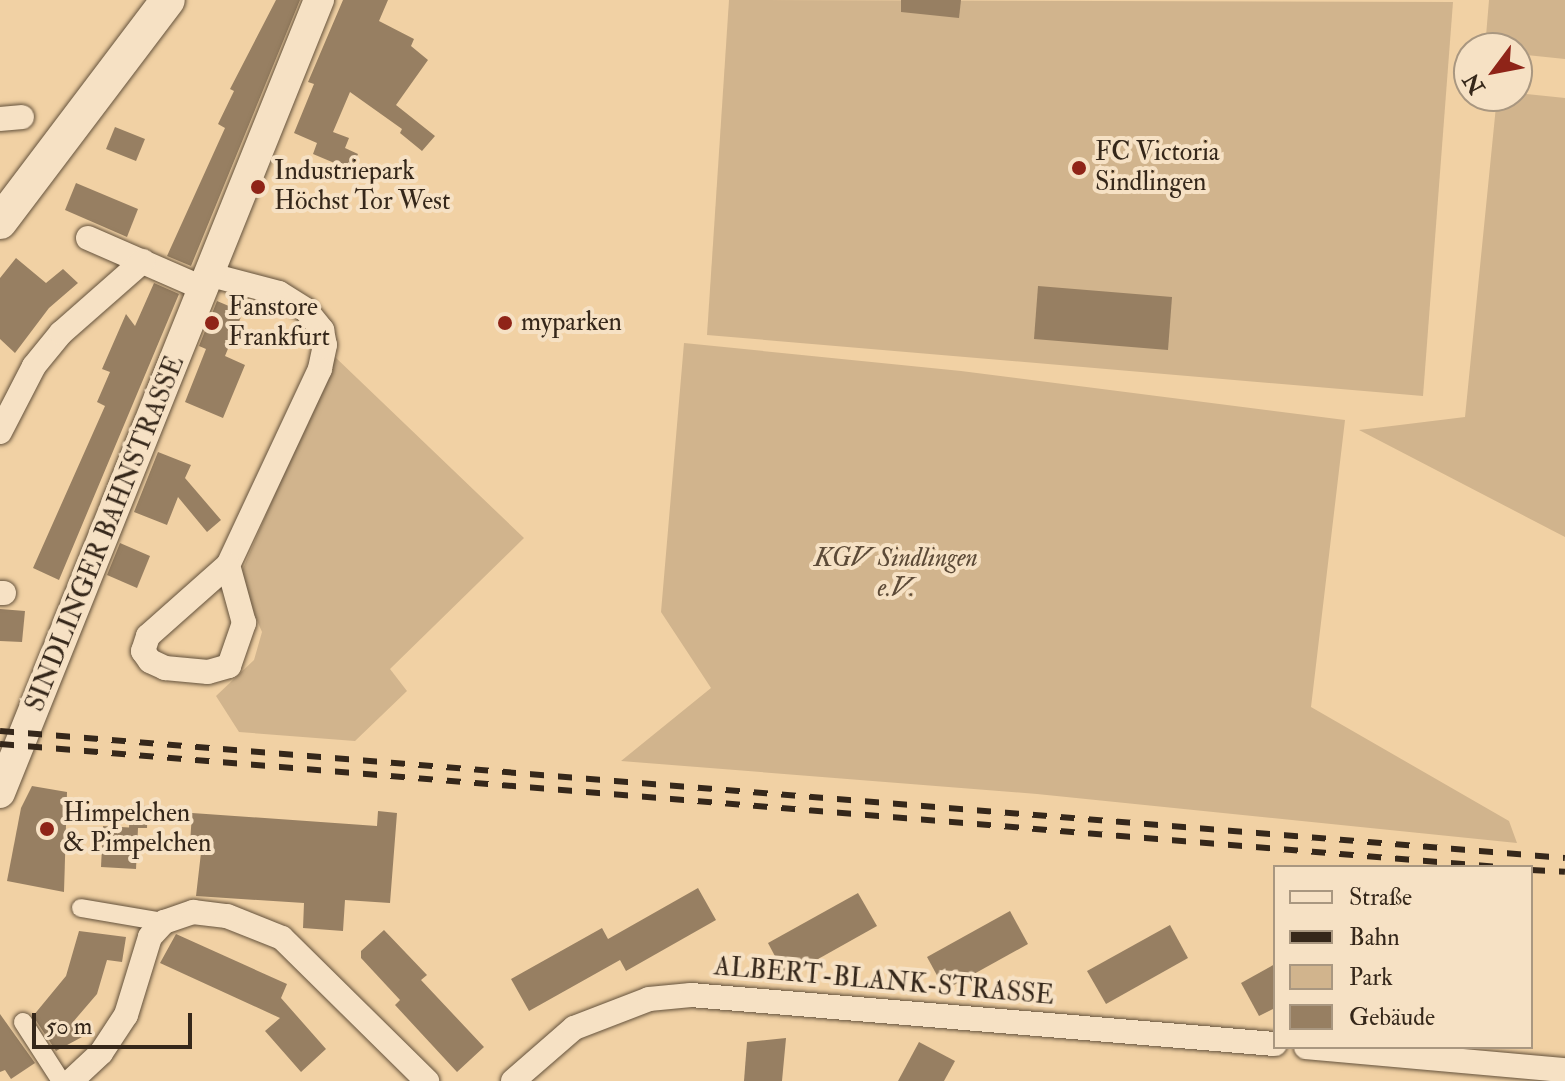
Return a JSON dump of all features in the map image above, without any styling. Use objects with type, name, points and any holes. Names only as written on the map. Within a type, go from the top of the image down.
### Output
[{"type":"main road","points":[[0,222],[168,0]]},
{"type":"main road","points":[[145,31],[178,0]]},
{"type":"street","name":"SINDLINGER BAHNSTRASSE","points":[[0,793],[319,0]]},
{"type":"street","points":[[88,238],[143,261],[208,282],[279,293],[306,310],[322,330],[325,345],[320,369],[228,565],[148,636],[143,651],[150,661],[165,668],[208,672],[229,666],[244,623],[228,565]]},
{"type":"street","points":[[0,432],[34,366],[61,333],[143,261]]},
{"type":"street","points":[[81,908],[164,922]]},
{"type":"street","points":[[71,1081],[101,1053],[126,1015],[150,937],[164,922],[193,912],[227,916],[282,938],[427,1081]]},
{"type":"street","name":"ALBERT-BLANK-STRASSE","points":[[513,1081],[574,1028],[649,999],[691,995],[1273,1044]]},
{"type":"street","points":[[23,1022],[61,1081]]},
{"type":"street","points":[[1329,1049],[1565,1070]]},
{"type":"green space","name":"FC Victoria Sindlingen","points":[[729,0],[1453,2],[1423,396],[707,335]]},
{"type":"green space","points":[[1489,0],[1565,0],[1565,59],[1533,56],[1533,32],[1486,32]]},
{"type":"green space","points":[[1533,95],[1565,98],[1565,537],[1359,430],[1465,417],[1495,112],[1533,112]]},
{"type":"green space","name":"KGV Sindlingen e.V.","points":[[684,343],[961,371],[1345,420],[1311,707],[1509,821],[1517,843],[1037,794],[621,761],[711,688],[661,612]]},
{"type":"green space","points":[[334,356],[524,538],[390,669],[407,691],[355,741],[239,732],[216,696],[254,660],[262,632],[239,578]]},
{"type":"building","points":[[276,0],[300,0],[191,266],[167,256],[225,128],[218,124],[234,91],[230,89]]},
{"type":"building","points":[[343,0],[388,0],[379,21],[414,39],[411,46],[428,60],[396,105],[435,136],[422,151],[400,133],[402,129],[350,92],[333,132],[349,138],[345,148],[358,154],[351,170],[313,154],[317,143],[294,133],[314,84],[308,82]]},
{"type":"building","points":[[901,0],[961,0],[959,18],[901,12]]},
{"type":"building","points":[[115,127],[145,139],[136,161],[106,149]]},
{"type":"building","points":[[76,183],[138,209],[127,237],[65,210]]},
{"type":"building","points":[[16,258],[46,283],[63,269],[78,283],[49,308],[15,353],[0,339],[0,278]]},
{"type":"building","points":[[154,283],[179,294],[59,580],[33,568],[105,406],[97,402],[110,372],[102,369],[126,314],[135,326]]},
{"type":"building","points":[[1038,286],[1172,297],[1168,350],[1034,339]]},
{"type":"building","points":[[217,301],[243,312],[225,356],[245,365],[223,418],[185,402],[206,349],[199,346]]},
{"type":"building","points":[[158,452],[191,465],[185,478],[221,520],[207,532],[178,497],[167,525],[134,512]]},
{"type":"building","points":[[120,543],[150,556],[137,588],[107,575]]},
{"type":"building","points":[[0,609],[25,611],[22,642],[0,641]]},
{"type":"building","points":[[32,786],[67,792],[64,892],[7,881],[21,808]]},
{"type":"building","points":[[130,805],[148,806],[147,828],[129,828]]},
{"type":"building","points":[[378,811],[397,813],[390,903],[345,900],[343,931],[303,928],[304,903],[196,896],[202,844],[190,844],[192,813],[377,826]]},
{"type":"building","points":[[103,826],[138,828],[136,869],[101,867]]},
{"type":"building","points":[[698,888],[716,920],[626,971],[620,960],[529,1011],[511,979],[602,928],[608,939]]},
{"type":"building","points":[[858,893],[877,926],[786,977],[768,943]]},
{"type":"building","points":[[1010,911],[1028,944],[945,990],[927,957]]},
{"type":"building","points":[[1170,925],[1188,958],[1106,1004],[1087,971]]},
{"type":"building","points":[[384,930],[427,975],[421,980],[484,1047],[457,1072],[395,1005],[400,1000],[361,958],[361,951]]},
{"type":"building","points":[[79,931],[126,937],[122,962],[107,960],[97,994],[73,1022],[82,1037],[56,1051],[33,1016],[66,976]]},
{"type":"building","points":[[176,934],[287,984],[281,998],[326,1049],[301,1072],[265,1031],[280,1018],[160,963]]},
{"type":"building","points":[[1273,965],[1273,1009],[1259,1016],[1241,983]]},
{"type":"building","points":[[0,1014],[35,1063],[11,1079],[5,1070],[0,1072]]},
{"type":"building","points":[[786,1038],[782,1081],[744,1081],[747,1042]]},
{"type":"building","points":[[919,1042],[955,1061],[944,1081],[898,1081]]},
{"type":"railway","points":[[0,731],[1565,858]]},
{"type":"railway","points":[[0,744],[1475,865]]},
{"type":"railway","points":[[1533,870],[1565,872]]},
{"type":"place","name":"FC Victoria Sindlingen","points":[[1079,168]]},
{"type":"place","name":"Industriepark Höchst Tor West","points":[[258,187]]},
{"type":"place","name":"Fanstore Frankfurt","points":[[212,323]]},
{"type":"place","name":"myparken","points":[[505,323]]},
{"type":"place","name":"Himpelchen & Pimpelchen","points":[[47,829]]}]
